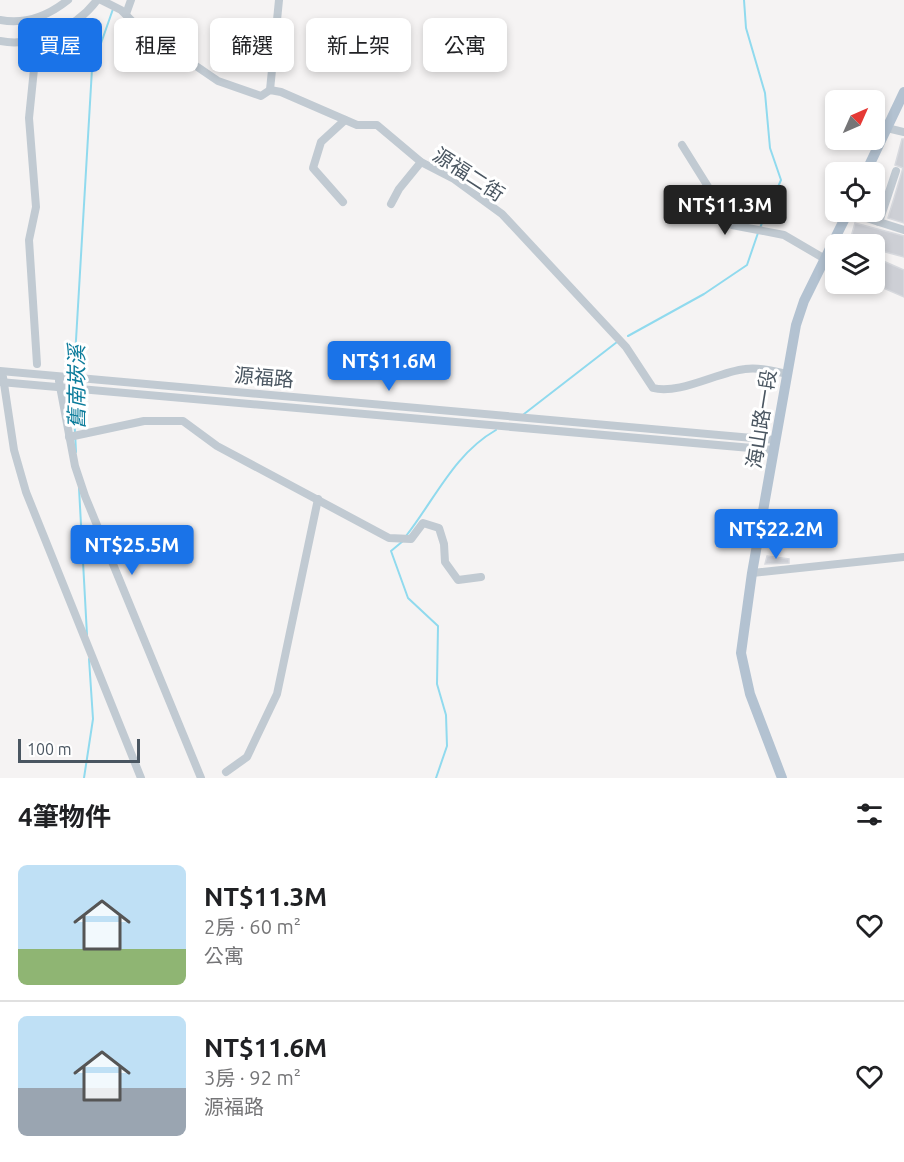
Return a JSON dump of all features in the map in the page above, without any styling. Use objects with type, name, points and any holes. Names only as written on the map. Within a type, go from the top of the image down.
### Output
[{"type":"main road","points":[[871,162],[904,92]]},
{"type":"main road","name":"海山路一段","points":[[782,778],[744,677],[741,653],[752,573],[796,325],[825,259]]},
{"type":"street","points":[[0,20],[17,23],[40,17],[56,10],[68,0]]},
{"type":"street","points":[[78,18],[97,0]]},
{"type":"street","name":"源福二街","points":[[101,0],[126,14],[136,25],[219,81],[261,96],[270,90],[357,124],[377,125],[421,162],[454,179],[502,214],[528,239],[626,347],[653,388],[660,390],[691,384],[742,369],[758,368],[787,374]]},
{"type":"street","points":[[126,14],[131,0]]},
{"type":"street","points":[[270,90],[279,0]]},
{"type":"street","points":[[0,41],[18,42]]},
{"type":"street","points":[[34,72],[29,118],[36,207],[29,240],[37,364]]},
{"type":"street","points":[[343,202],[313,168],[321,142],[345,120]]},
{"type":"street","points":[[887,128],[904,132]]},
{"type":"street","points":[[682,145],[732,225],[784,235],[825,259]]},
{"type":"street","points":[[391,204],[399,189],[421,162]]},
{"type":"street","points":[[885,204],[896,171]]},
{"type":"street","points":[[879,222],[904,230]]},
{"type":"street","points":[[1,371],[14,450],[26,492],[141,778]]},
{"type":"street","name":"源福路","points":[[1,371],[775,445]]},
{"type":"street","points":[[58,375],[69,437],[85,496],[201,778]]},
{"type":"street","name":"源福路","points":[[1,382],[775,445]]},
{"type":"street","points":[[69,437],[144,421],[183,421],[217,446],[389,538],[410,539],[423,523],[439,528],[444,544],[445,562],[458,579],[482,577]]},
{"type":"street","points":[[226,772],[247,757],[277,694],[318,499]]},
{"type":"street","points":[[752,573],[904,557]]},
{"type":"building","points":[[902,139],[904,139],[904,223],[888,218],[903,168],[895,165]]},
{"type":"building","points":[[855,223],[904,236],[904,257],[885,252],[885,234],[852,234]]},
{"type":"building","points":[[885,262],[904,270],[904,297],[885,289]]},
{"type":"building","points":[[767,556],[789,559],[789,563],[765,564]]},
{"type":"waterway","points":[[628,336],[704,294],[747,265],[759,230],[781,180],[770,148],[765,93],[746,28],[744,0]]},
{"type":"waterway","name":"舊南崁溪","points":[[74,374],[92,69],[113,9]]},
{"type":"waterway","points":[[524,414],[617,342]]},
{"type":"waterway","name":"舊南崁溪","points":[[73,392],[76,452]]},
{"type":"waterway","points":[[406,536],[446,478],[468,451],[496,430]]},
{"type":"waterway","name":"舊南崁溪","points":[[79,488],[87,635]]},
{"type":"waterway","points":[[403,541],[391,551],[408,598],[438,626],[437,684],[446,715],[447,746],[436,778]]},
{"type":"waterway","name":"舊南崁溪","points":[[84,778],[93,719],[89,659]]}]
